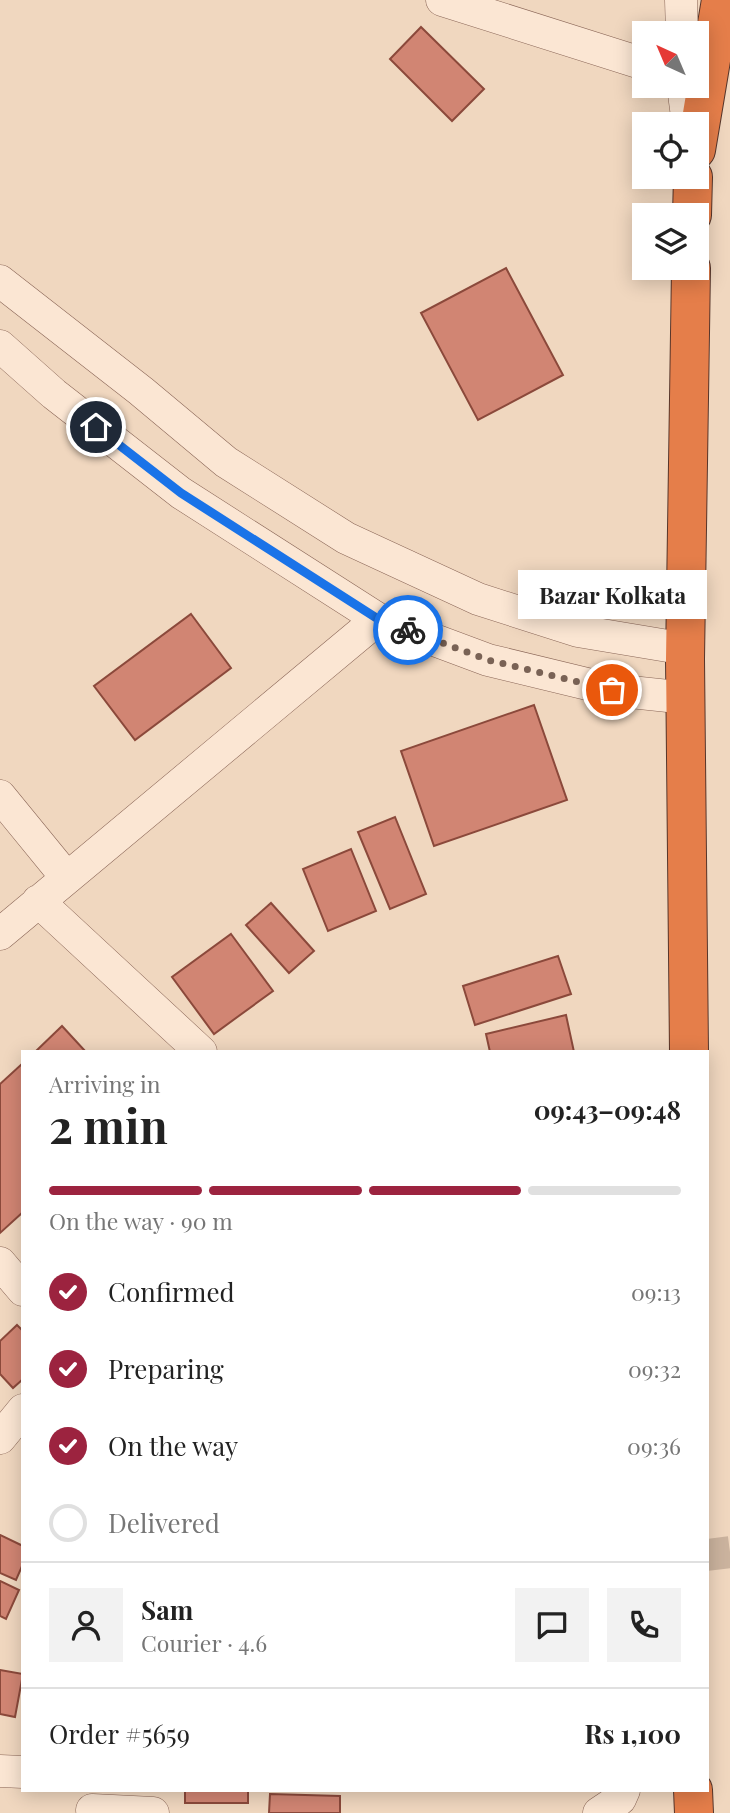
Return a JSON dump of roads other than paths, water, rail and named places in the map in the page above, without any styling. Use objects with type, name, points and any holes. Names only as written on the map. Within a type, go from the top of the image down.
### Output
[{"type":"highway","points":[[702,112],[721,0]]},
{"type":"highway","points":[[689,1050],[686,674],[691,280]]},
{"type":"highway","points":[[693,1792],[694,1813]]},
{"type":"street","points":[[442,0],[632,60]]},
{"type":"street","points":[[681,0],[682,21]]},
{"type":"street","points":[[0,281],[141,391],[226,462],[346,538],[478,599],[578,631],[686,674]]},
{"type":"street","points":[[0,346],[54,394],[181,493],[378,619],[488,660],[612,690],[686,674]]},
{"type":"street","points":[[0,934],[378,619]]},
{"type":"street","points":[[0,796],[67,878]]},
{"type":"street","points":[[38,901],[199,1050]]},
{"type":"street","points":[[0,1263],[21,1288]]},
{"type":"street","points":[[0,1438],[21,1412]]},
{"type":"street","points":[[0,1771],[21,1772]]},
{"type":"street","points":[[599,1813],[620,1799],[623,1792]]},
{"type":"street","points":[[92,1804],[153,1813]]},
{"type":"tunnel","points":[[709,1555],[730,1552]]},
{"type":"place","name":"Bazar Kolkata","points":[[612,690]]}]
